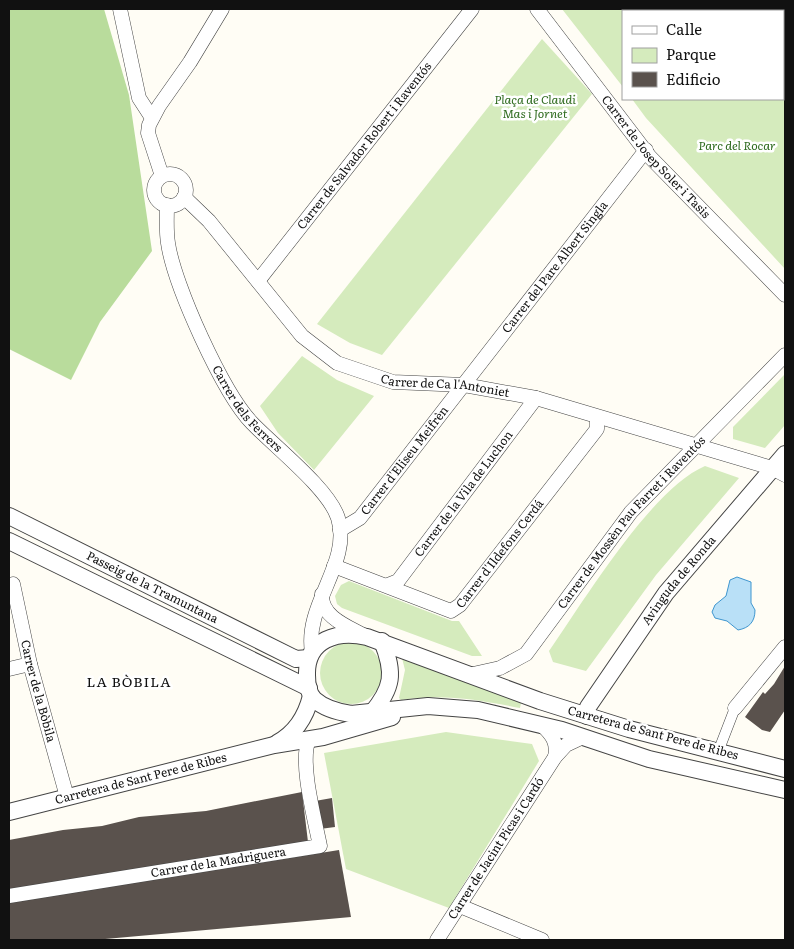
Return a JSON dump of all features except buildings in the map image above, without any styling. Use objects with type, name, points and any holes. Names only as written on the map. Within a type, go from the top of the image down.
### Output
[{"type":"street","points":[[120,9],[139,98],[152,118]]},
{"type":"street","points":[[162,176],[148,133],[152,118],[190,62],[222,9]]},
{"type":"street","name":"Carrer de Salvador Robert i Raventós","points":[[258,281],[472,9]]},
{"type":"street","name":"Carrer de Josep Soler i Tasis","points":[[537,9],[575,61],[646,150],[785,295]]},
{"type":"street","name":"Carrer del Pare Albert Singla","points":[[464,385],[646,150]]},
{"type":"street","points":[[172,174],[181,178],[186,187],[184,197],[175,205],[162,203],[155,195],[155,184],[162,176],[172,174]]},
{"type":"street","name":"Carrer de Ca l'Antoniet","points":[[184,197],[209,221],[302,336],[337,363],[393,382],[464,385],[536,398],[778,471]]},
{"type":"street","name":"Carrer dels Ferrers","points":[[167,205],[168,243],[177,275],[220,376],[250,421],[320,490],[334,509],[340,530],[340,541],[334,566],[312,622],[306,656]]},
{"type":"street","name":"Carrer de Mossèn Pau Farret i Raventós","points":[[473,674],[500,668],[526,654],[631,512],[785,356]]},
{"type":"street","name":"Carrer d'Eliseu Meifrèn","points":[[340,530],[360,518],[464,385]]},
{"type":"street","name":"Carrer de la Vila de Luchon","points":[[388,585],[398,581],[536,398]]},
{"type":"street","name":"Carrer d'Ildefons Cerdá","points":[[334,566],[388,585],[451,611],[460,605],[597,429],[597,417]]},
{"type":"street","name":"Avinguda de Ronda","points":[[587,716],[588,707],[666,593],[778,471],[785,454]]},
{"type":"street","name":"Passeig de la Tramuntana","points":[[9,516],[306,656]]},
{"type":"street","name":"Passeig de la Tramuntana","points":[[9,541],[260,663],[310,692]]},
{"type":"street","name":"Carrer de la Bòbila","points":[[13,584],[30,664],[67,797]]},
{"type":"street","points":[[322,594],[323,606],[334,617],[374,639],[390,664],[391,677],[385,695],[362,726]]},
{"type":"street","points":[[374,639],[354,634],[330,637],[318,644],[306,656],[310,692],[322,705],[339,712],[351,714],[374,711]]},
{"type":"street","name":"Carretera de Sant Pere de Ribes","points":[[374,639],[473,674],[540,701],[587,716],[629,729],[785,769]]},
{"type":"street","points":[[718,752],[735,708],[785,647]]},
{"type":"street","points":[[9,669],[30,664]]},
{"type":"street","name":"Carretera de Sant Pere de Ribes","points":[[274,745],[295,730],[303,719],[310,692]]},
{"type":"street","name":"Carretera de Sant Pere de Ribes","points":[[374,711],[428,706],[478,710],[542,725],[648,759],[785,790]]},
{"type":"street","name":"Carretera de Sant Pere de Ribes","points":[[9,812],[274,745],[309,739],[362,726],[428,706]]},
{"type":"street","points":[[542,725],[552,736],[557,747],[555,757]]},
{"type":"street","name":"Carrer de Jacint Picas i Cardó","points":[[437,940],[555,757],[566,745],[583,737]]},
{"type":"street","name":"Carrer de la Madriguera","points":[[9,896],[320,846],[306,770],[305,755],[309,739]]},
{"type":"street","points":[[460,906],[542,940]]},
{"type":"green space","points":[[9,9],[104,9],[129,95],[152,251],[100,322],[71,380],[9,349]]},
{"type":"green space","points":[[562,9],[635,10],[622,10],[622,86]]},
{"type":"green space","name":"Parc del Rocar","points":[[785,9],[785,269],[646,118],[633,100],[784,100],[784,10],[729,10]]},
{"type":"green space","name":"Plaça de Claudi Mas i Jornet","points":[[542,39],[592,94],[382,355],[350,343],[317,324]]},
{"type":"green space","points":[[302,356],[337,380],[374,396],[314,470],[278,433],[260,406]]},
{"type":"green space","points":[[785,374],[785,425],[765,448],[733,439],[733,427]]},
{"type":"green space","points":[[705,466],[739,478],[656,575],[586,671],[553,662],[549,651],[620,548],[641,521],[663,498],[684,479]]},
{"type":"green space","points":[[349,581],[452,621],[459,621],[482,656],[472,656],[342,608],[337,604],[335,596],[341,585]]},
{"type":"green space","points":[[345,642],[357,642],[373,651],[380,661],[382,673],[380,685],[373,695],[357,704],[345,704],[334,699],[325,690],[320,679],[320,667],[325,656],[334,647]]},
{"type":"green space","points":[[402,658],[521,703],[520,708],[447,697],[401,700],[399,698],[405,670]]},
{"type":"green space","points":[[446,732],[532,744],[539,761],[449,908],[346,869],[324,753]]},
{"type":"water","points":[[737,577],[751,582],[751,603],[755,610],[751,624],[738,630],[727,621],[715,618],[712,612],[715,605],[726,596],[730,580]]},
{"type":"district","name":"LA BÒBILA","points":[[129,682]]}]
